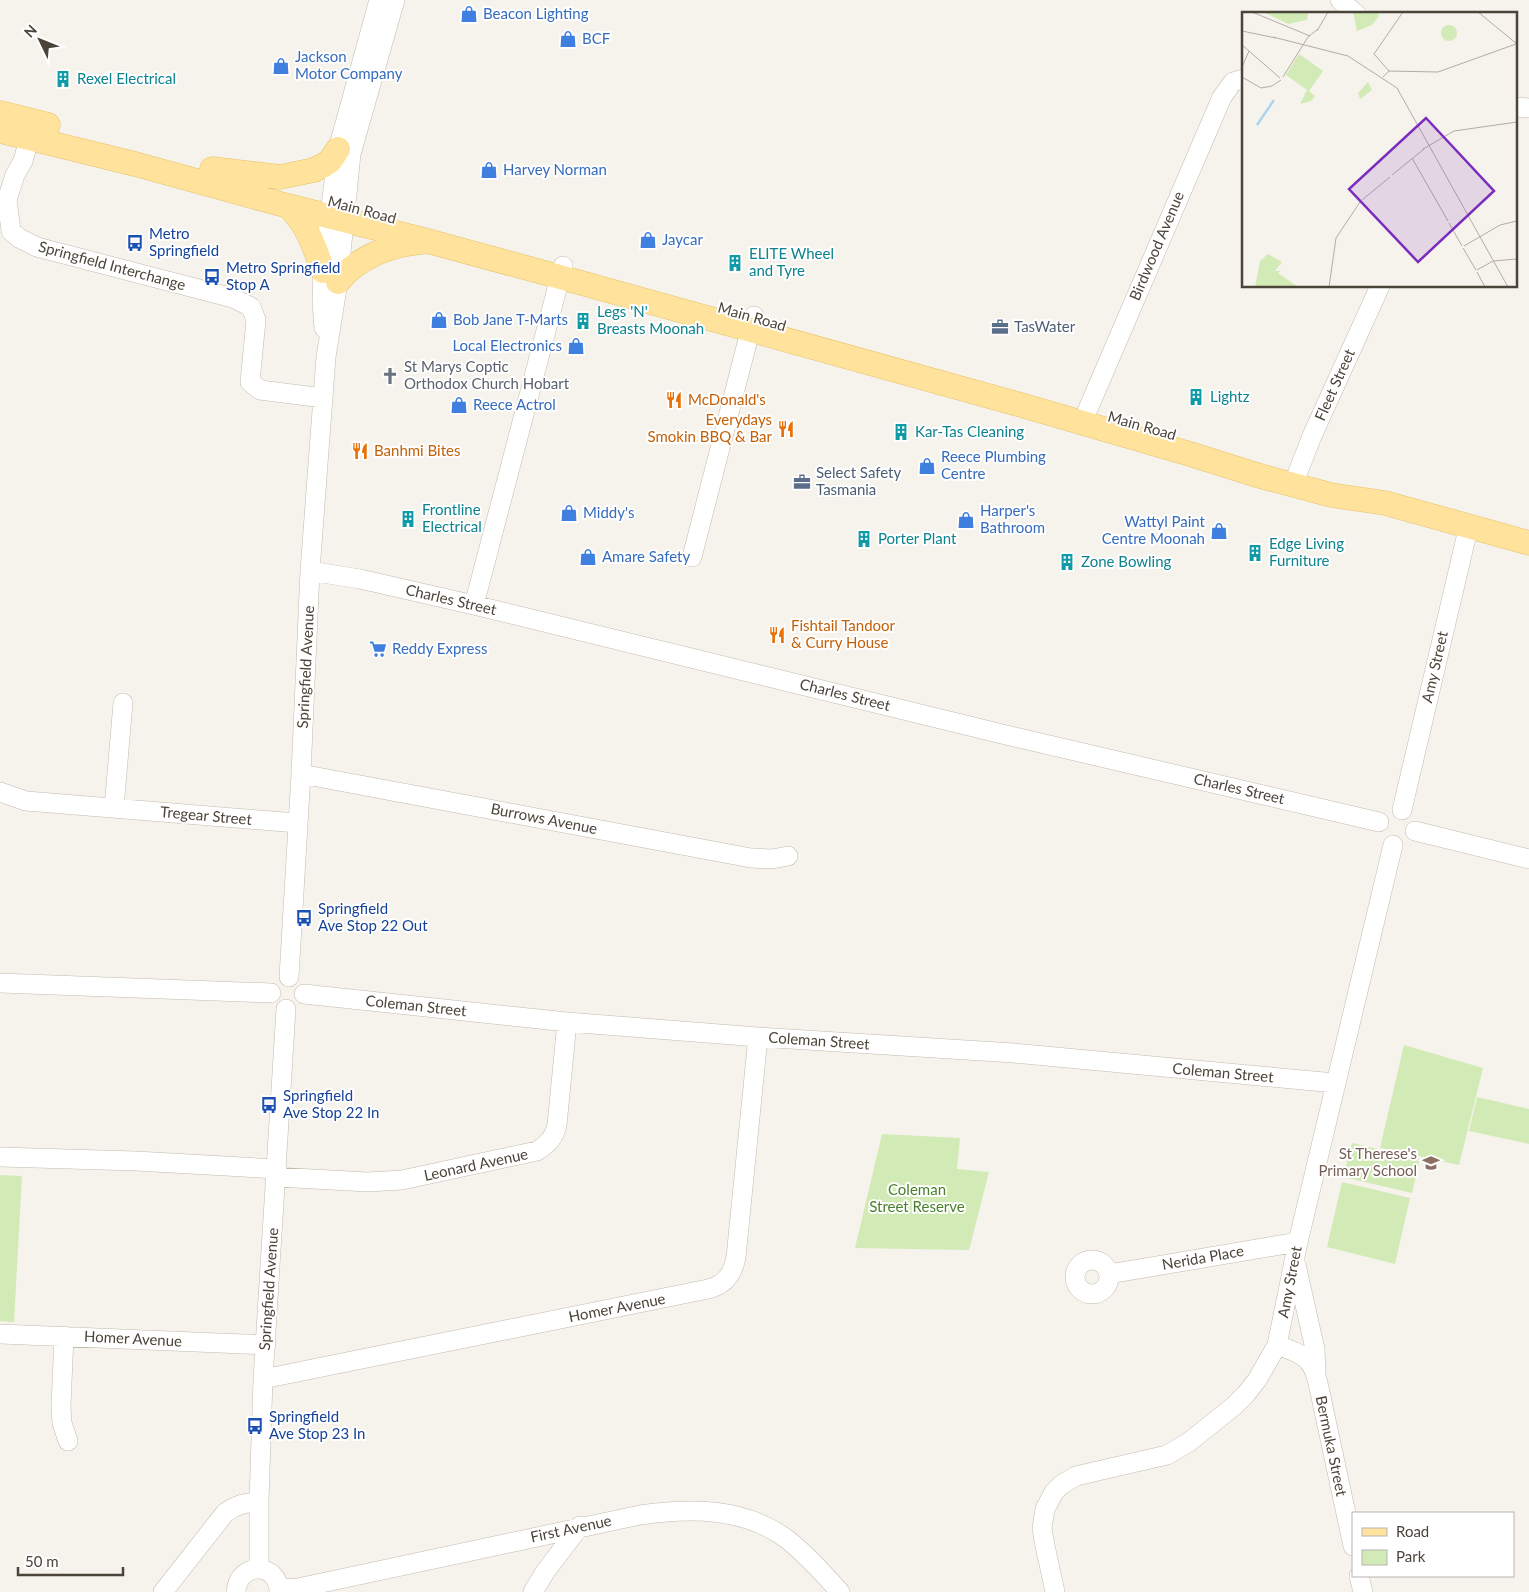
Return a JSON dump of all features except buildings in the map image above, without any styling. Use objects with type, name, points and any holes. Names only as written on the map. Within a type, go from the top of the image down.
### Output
[{"type":"main road","name":"Main Road","points":[[0,113],[32,129],[135,164],[288,206],[337,210],[1084,416],[1295,478],[1331,495],[1385,503],[1529,543]]},
{"type":"main road","name":"Main Road","points":[[0,131],[32,129],[212,169],[277,188],[431,242],[561,272]]},
{"type":"main road","points":[[212,169],[280,177],[314,170],[330,161],[338,149]]},
{"type":"main road","points":[[288,206],[299,216],[309,232],[331,276],[346,272],[364,260],[383,251],[410,243],[431,242]]},
{"type":"street","points":[[337,210],[338,149],[379,0]]},
{"type":"street","points":[[337,210],[395,0]]},
{"type":"street","points":[[1340,0],[1354,12]]},
{"type":"street","name":"Birdwood Avenue","points":[[1084,416],[1222,97],[1233,82],[1242,79]]},
{"type":"street","points":[[1516,107],[1529,108]]},
{"type":"street","name":"Springfield Interchange","points":[[32,129],[7,200],[11,231],[18,238],[37,247],[233,298],[251,307],[256,320],[256,327],[250,382],[260,390],[323,398]]},
{"type":"street","name":"Springfield Avenue","points":[[289,977],[310,571],[326,356],[322,302],[331,276],[337,210]]},
{"type":"street","points":[[474,605],[561,272]]},
{"type":"street","name":"Fleet Street","points":[[1295,478],[1379,288]]},
{"type":"street","points":[[692,557],[752,324]]},
{"type":"street","name":"Amy Street","points":[[1402,810],[1469,525]]},
{"type":"street","name":"Charles Street","points":[[310,571],[360,579],[474,605],[1002,734],[1379,822]]},
{"type":"street","points":[[114,808],[122,703]]},
{"type":"street","name":"Burrows Avenue","points":[[301,774],[751,858],[772,859],[788,856]]},
{"type":"street","name":"Tregear Street","points":[[0,792],[26,801],[297,823]]},
{"type":"street","points":[[1390,810],[1402,810],[1414,820],[1415,830],[1409,841],[1399,846],[1393,845],[1383,839],[1378,828],[1379,822],[1385,813],[1390,810]]},
{"type":"street","points":[[1415,830],[1529,859]]},
{"type":"street","name":"Amy Street","points":[[1055,1592],[1042,1528],[1045,1509],[1054,1492],[1061,1485],[1076,1476],[1166,1455],[1189,1442],[1246,1394],[1258,1380],[1277,1345],[1296,1251],[1393,845]]},
{"type":"street","points":[[284,977],[293,978],[301,984],[304,994],[296,1007],[286,1009],[277,1006],[271,994],[276,981],[284,977]]},
{"type":"street","points":[[0,983],[271,994]]},
{"type":"street","name":"Coleman Street","points":[[304,994],[567,1022],[758,1037],[1014,1053],[1335,1083]]},
{"type":"street","name":"Springfield Avenue","points":[[259,1569],[263,1379],[286,1009]]},
{"type":"street","name":"Leonard Avenue","points":[[0,1156],[136,1161],[368,1182],[402,1180],[537,1151],[550,1141],[555,1134],[567,1022]]},
{"type":"street","name":"Homer Avenue","points":[[263,1379],[708,1290],[724,1282],[730,1275],[736,1257],[758,1037]]},
{"type":"street","name":"Nerida Place","points":[[1109,1274],[1296,1251]]},
{"type":"street","name":"Bermuka Street","points":[[1296,1251],[1315,1349],[1317,1362],[1316,1376]]},
{"type":"street","name":"Homer Avenue","points":[[0,1334],[266,1345]]},
{"type":"street","points":[[64,1336],[61,1406],[62,1423],[68,1441]]},
{"type":"street","name":"Bermuka Street","points":[[1277,1345],[1304,1356],[1312,1366],[1316,1376],[1352,1541]]},
{"type":"street","points":[[163,1592],[225,1513],[235,1506],[246,1502],[259,1502]]},
{"type":"street","name":"First Avenue","points":[[279,1590],[298,1588],[580,1526],[640,1515],[687,1510],[708,1511],[744,1518],[775,1531],[802,1552],[840,1592]]},
{"type":"street","points":[[533,1592],[580,1526]]},
{"type":"street","points":[[232,1592],[245,1573],[250,1570],[259,1569],[273,1575],[279,1590]]},
{"type":"street","points":[[1359,1577],[1363,1592]]},
{"type":"green space","points":[[1404,1045],[1483,1068],[1459,1165],[1380,1148]]},
{"type":"green space","points":[[1477,1097],[1529,1109],[1529,1144],[1469,1131]]},
{"type":"green space","name":"Coleman Street Reserve","points":[[882,1134],[960,1138],[957,1169],[989,1172],[969,1250],[855,1248]]},
{"type":"green space","points":[[1352,1143],[1420,1159],[1412,1193],[1343,1177]]},
{"type":"green space","points":[[0,1175],[22,1176],[14,1322],[0,1321]]},
{"type":"green space","points":[[1342,1182],[1410,1198],[1395,1264],[1327,1247]]},
{"type":"place","name":"Beacon Lighting","points":[[469,14]]},
{"type":"place","name":"BCF","points":[[568,39]]},
{"type":"place","name":"Jackson Motor Company","points":[[281,66]]},
{"type":"place","name":"Rexel Electrical","points":[[63,79]]},
{"type":"place","name":"Harvey Norman","points":[[489,170]]},
{"type":"place","name":"Jaycar","points":[[648,240]]},
{"type":"place","name":"Metro Springfield","points":[[135,243]]},
{"type":"place","name":"ELITE Wheel and Tyre","points":[[735,263]]},
{"type":"place","name":"Metro Springfield Stop A","points":[[212,277]]},
{"type":"place","name":"Bob Jane T-Marts","points":[[439,320]]},
{"type":"place","name":"Legs 'N' Breasts Moonah","points":[[583,321]]},
{"type":"place","name":"TasWater","points":[[1000,327]]},
{"type":"place","name":"Local Electronics","points":[[576,346]]},
{"type":"place","name":"St Marys Coptic Orthodox Church Hobart","points":[[390,376]]},
{"type":"place","name":"Lightz","points":[[1196,397]]},
{"type":"place","name":"McDonald's","points":[[674,400]]},
{"type":"place","name":"Reece Actrol","points":[[459,405]]},
{"type":"place","name":"Everydays Smokin BBQ & Bar","points":[[786,429]]},
{"type":"place","name":"Kar-Tas Cleaning","points":[[901,432]]},
{"type":"place","name":"Banhmi Bites","points":[[360,451]]},
{"type":"place","name":"Reece Plumbing Centre","points":[[927,466]]},
{"type":"place","name":"Select Safety Tasmania","points":[[802,482]]},
{"type":"place","name":"Middy's","points":[[569,513]]},
{"type":"place","name":"Frontline Electrical","points":[[408,519]]},
{"type":"place","name":"Harper's Bathroom","points":[[966,520]]},
{"type":"place","name":"Wattyl Paint Centre Moonah","points":[[1219,531]]},
{"type":"place","name":"Porter Plant","points":[[864,539]]},
{"type":"place","name":"Edge Living Furniture","points":[[1255,553]]},
{"type":"place","name":"Amare Safety","points":[[588,557]]},
{"type":"place","name":"Zone Bowling","points":[[1067,562]]},
{"type":"place","name":"Fishtail Tandoor & Curry House","points":[[777,635]]},
{"type":"place","name":"Reddy Express","points":[[378,649]]},
{"type":"place","name":"Springfield Ave Stop 22 Out","points":[[304,918]]},
{"type":"place","name":"Springfield Ave Stop 22 In","points":[[269,1105]]},
{"type":"place","name":"St Therese's Primary School","points":[[1431,1163]]},
{"type":"place","name":"Springfield Ave Stop 23 In","points":[[255,1426]]}]
